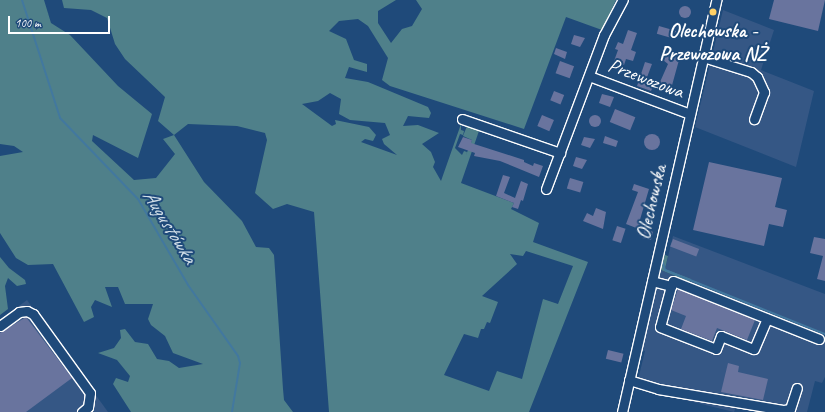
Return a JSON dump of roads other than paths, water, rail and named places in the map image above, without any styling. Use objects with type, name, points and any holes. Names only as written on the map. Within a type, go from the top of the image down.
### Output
[{"type":"street","name":"Przewozowa","points":[[546,189],[604,35],[623,0]]},
{"type":"street","name":"Olechowska","points":[[622,412],[716,0]]},
{"type":"street","points":[[703,57],[751,72],[757,78],[764,92],[754,119]]},
{"type":"street","name":"Przewozowa","points":[[589,76],[690,114]]},
{"type":"street","points":[[462,119],[560,153]]},
{"type":"street","points":[[652,281],[671,286]]},
{"type":"street","points":[[766,318],[754,349],[721,336],[716,349],[660,327],[672,281],[766,318],[819,339]]},
{"type":"street","points":[[0,326],[19,312],[27,311],[33,314],[90,393],[88,407],[82,412]]},
{"type":"street","points":[[629,380],[658,389],[784,410],[790,409],[797,388]]},
{"type":"waterway","name":"Augustówka","points":[[22,0],[60,118],[138,199],[188,285],[238,356],[240,363],[232,412]]},
{"type":"waterway","points":[[663,263],[665,270],[825,334]]},
{"type":"place","name":"Olechowska - Przewozowa NŻ","points":[[713,12]]}]
